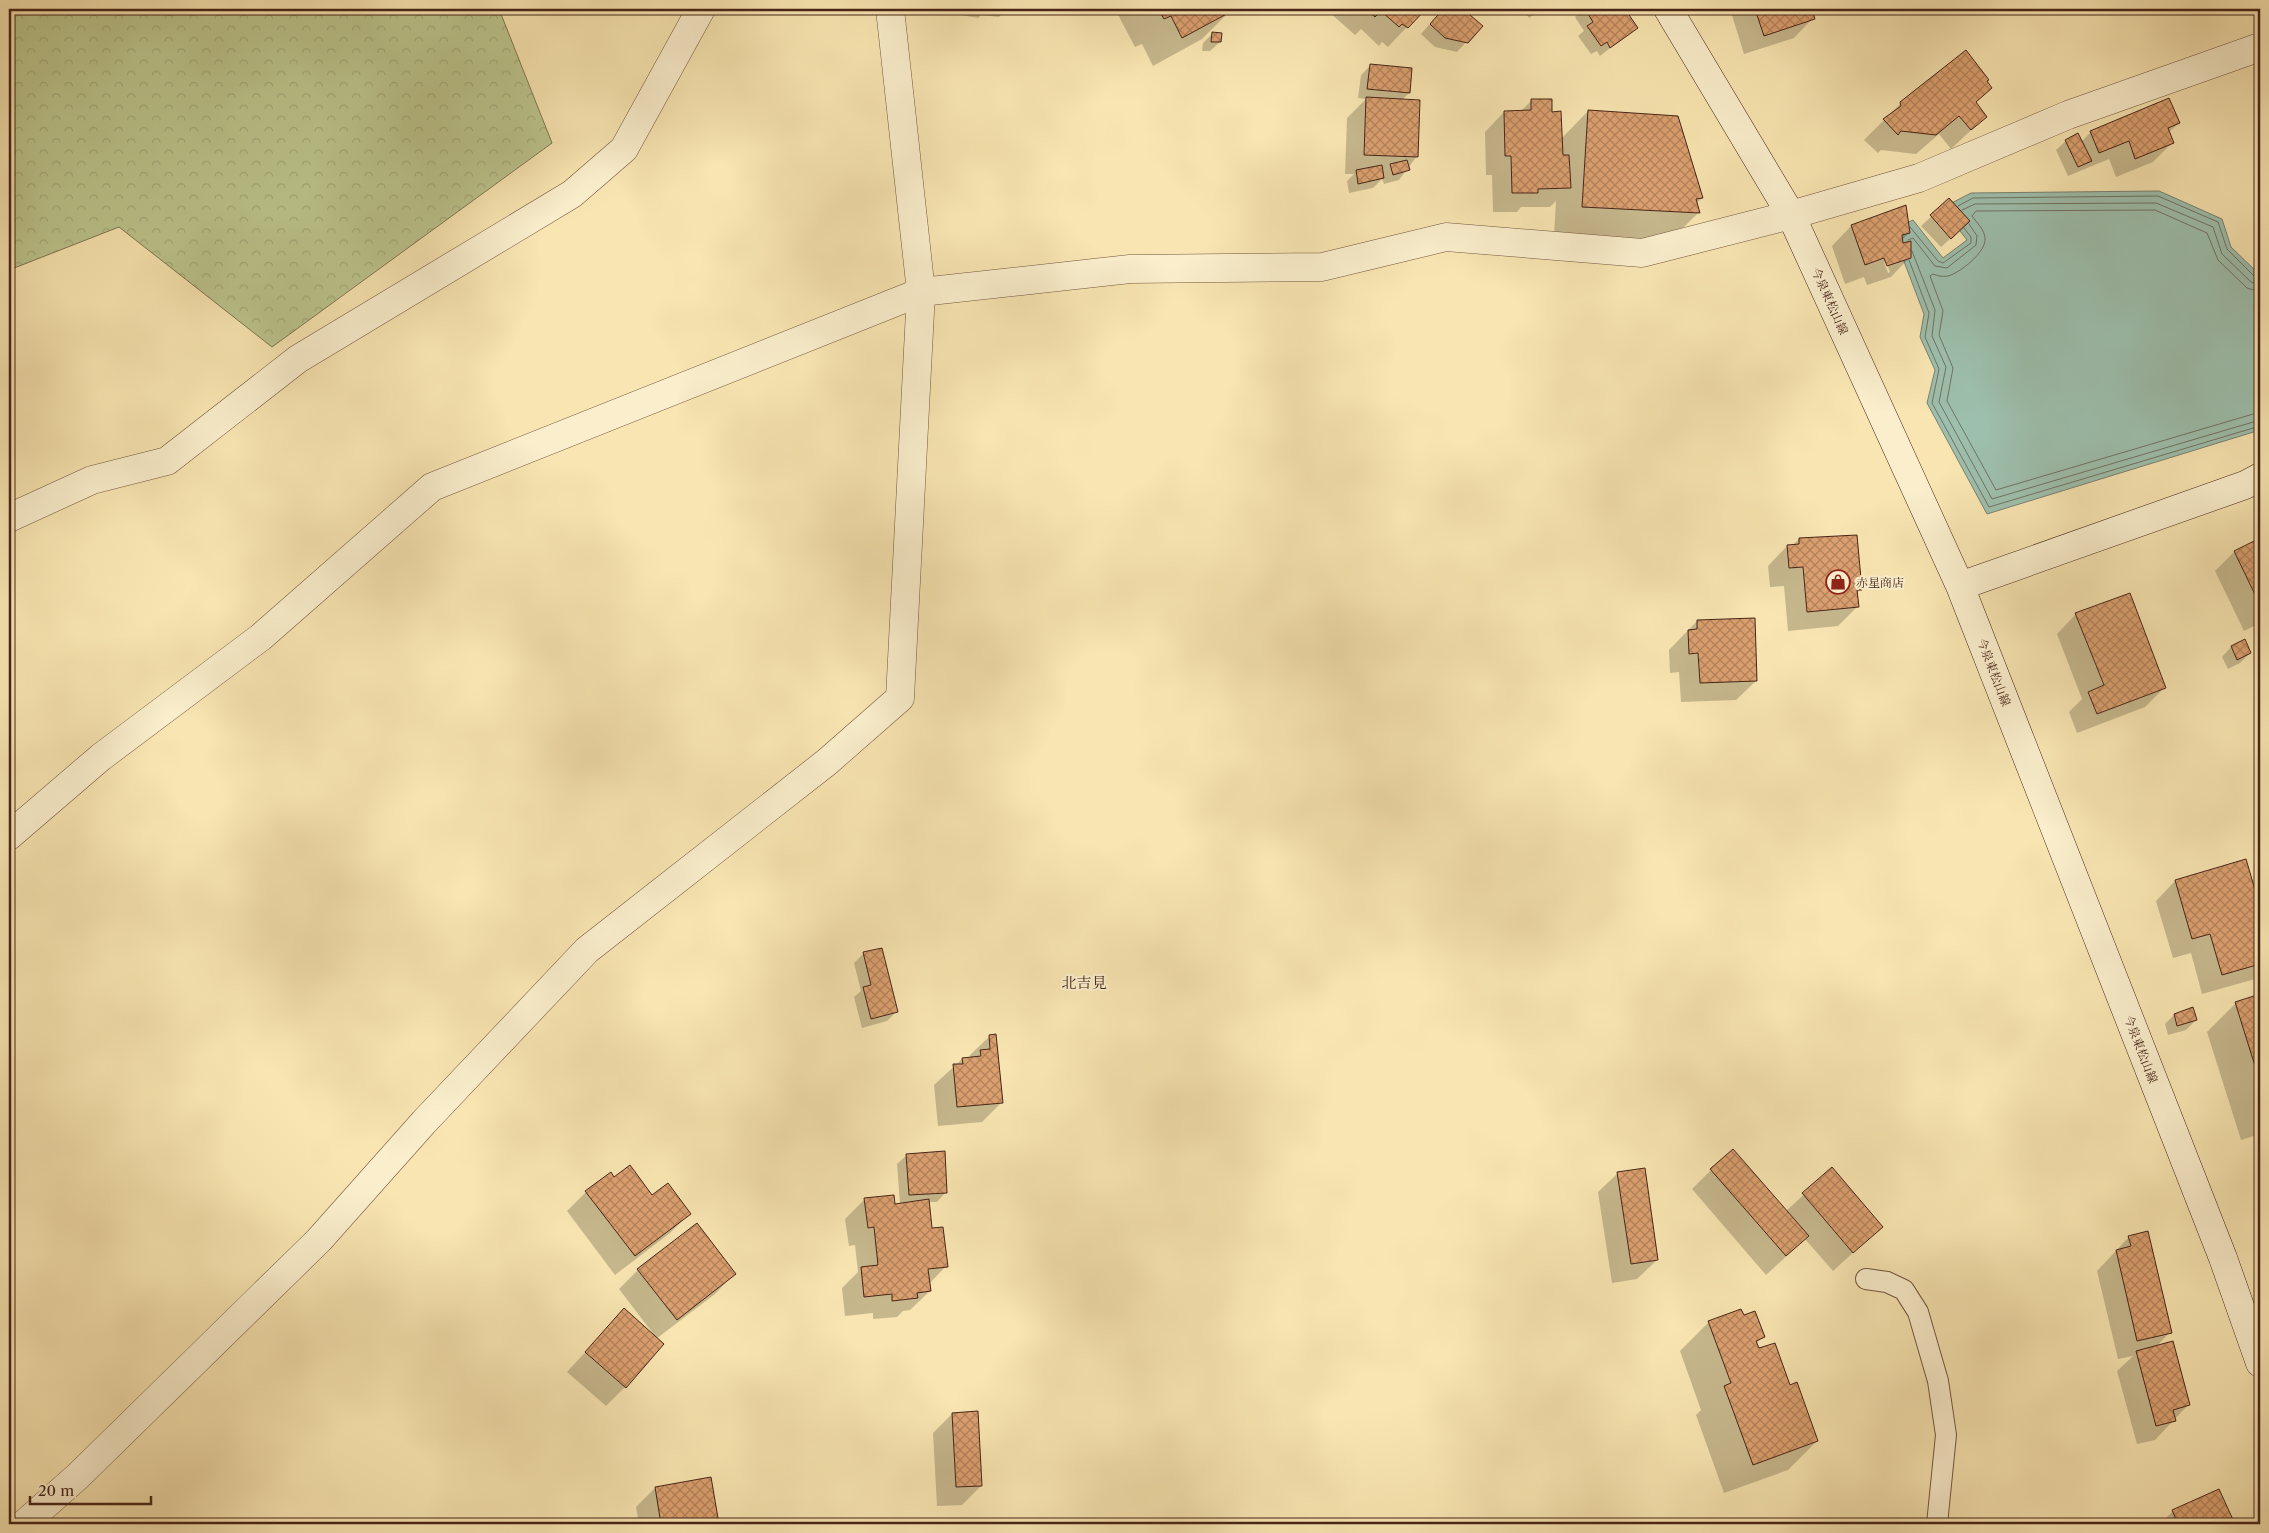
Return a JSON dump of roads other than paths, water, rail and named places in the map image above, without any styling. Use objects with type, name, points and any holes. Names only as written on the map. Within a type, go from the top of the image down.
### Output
[{"type":"street","points":[[9,518],[92,480],[167,461],[298,359],[572,194],[624,149],[701,9]]},
{"type":"street","points":[[24,1524],[78,1476],[320,1240],[424,1122],[587,950],[827,762],[900,698],[921,292],[890,9]]},
{"type":"street","name":"今泉東松山線","points":[[1668,9],[1791,215],[1960,586],[2223,1258],[2260,1363]]},
{"type":"street","points":[[9,836],[101,757],[261,637],[432,487],[921,292],[1130,269],[1322,267],[1446,238],[1642,252],[1791,215],[1919,178],[2068,115],[2260,47]]},
{"type":"street","points":[[1960,586],[2245,485],[2260,477]]},
{"type":"lane","points":[[1866,1279],[1888,1282],[1904,1290],[1918,1312],[1938,1381],[1946,1435],[1937,1524]]},
{"type":"water","points":[[2159,191],[2222,219],[2231,247],[2260,275],[2260,430],[1987,514],[1927,403],[1935,370],[1920,337],[1924,314],[1892,230],[1913,220],[1943,258],[1967,240],[1942,208],[1971,193]]},
{"type":"place","name":"赤星商店","points":[[1838,582]]},
{"type":"district","name":"北吉見","points":[[1084,982]]}]
